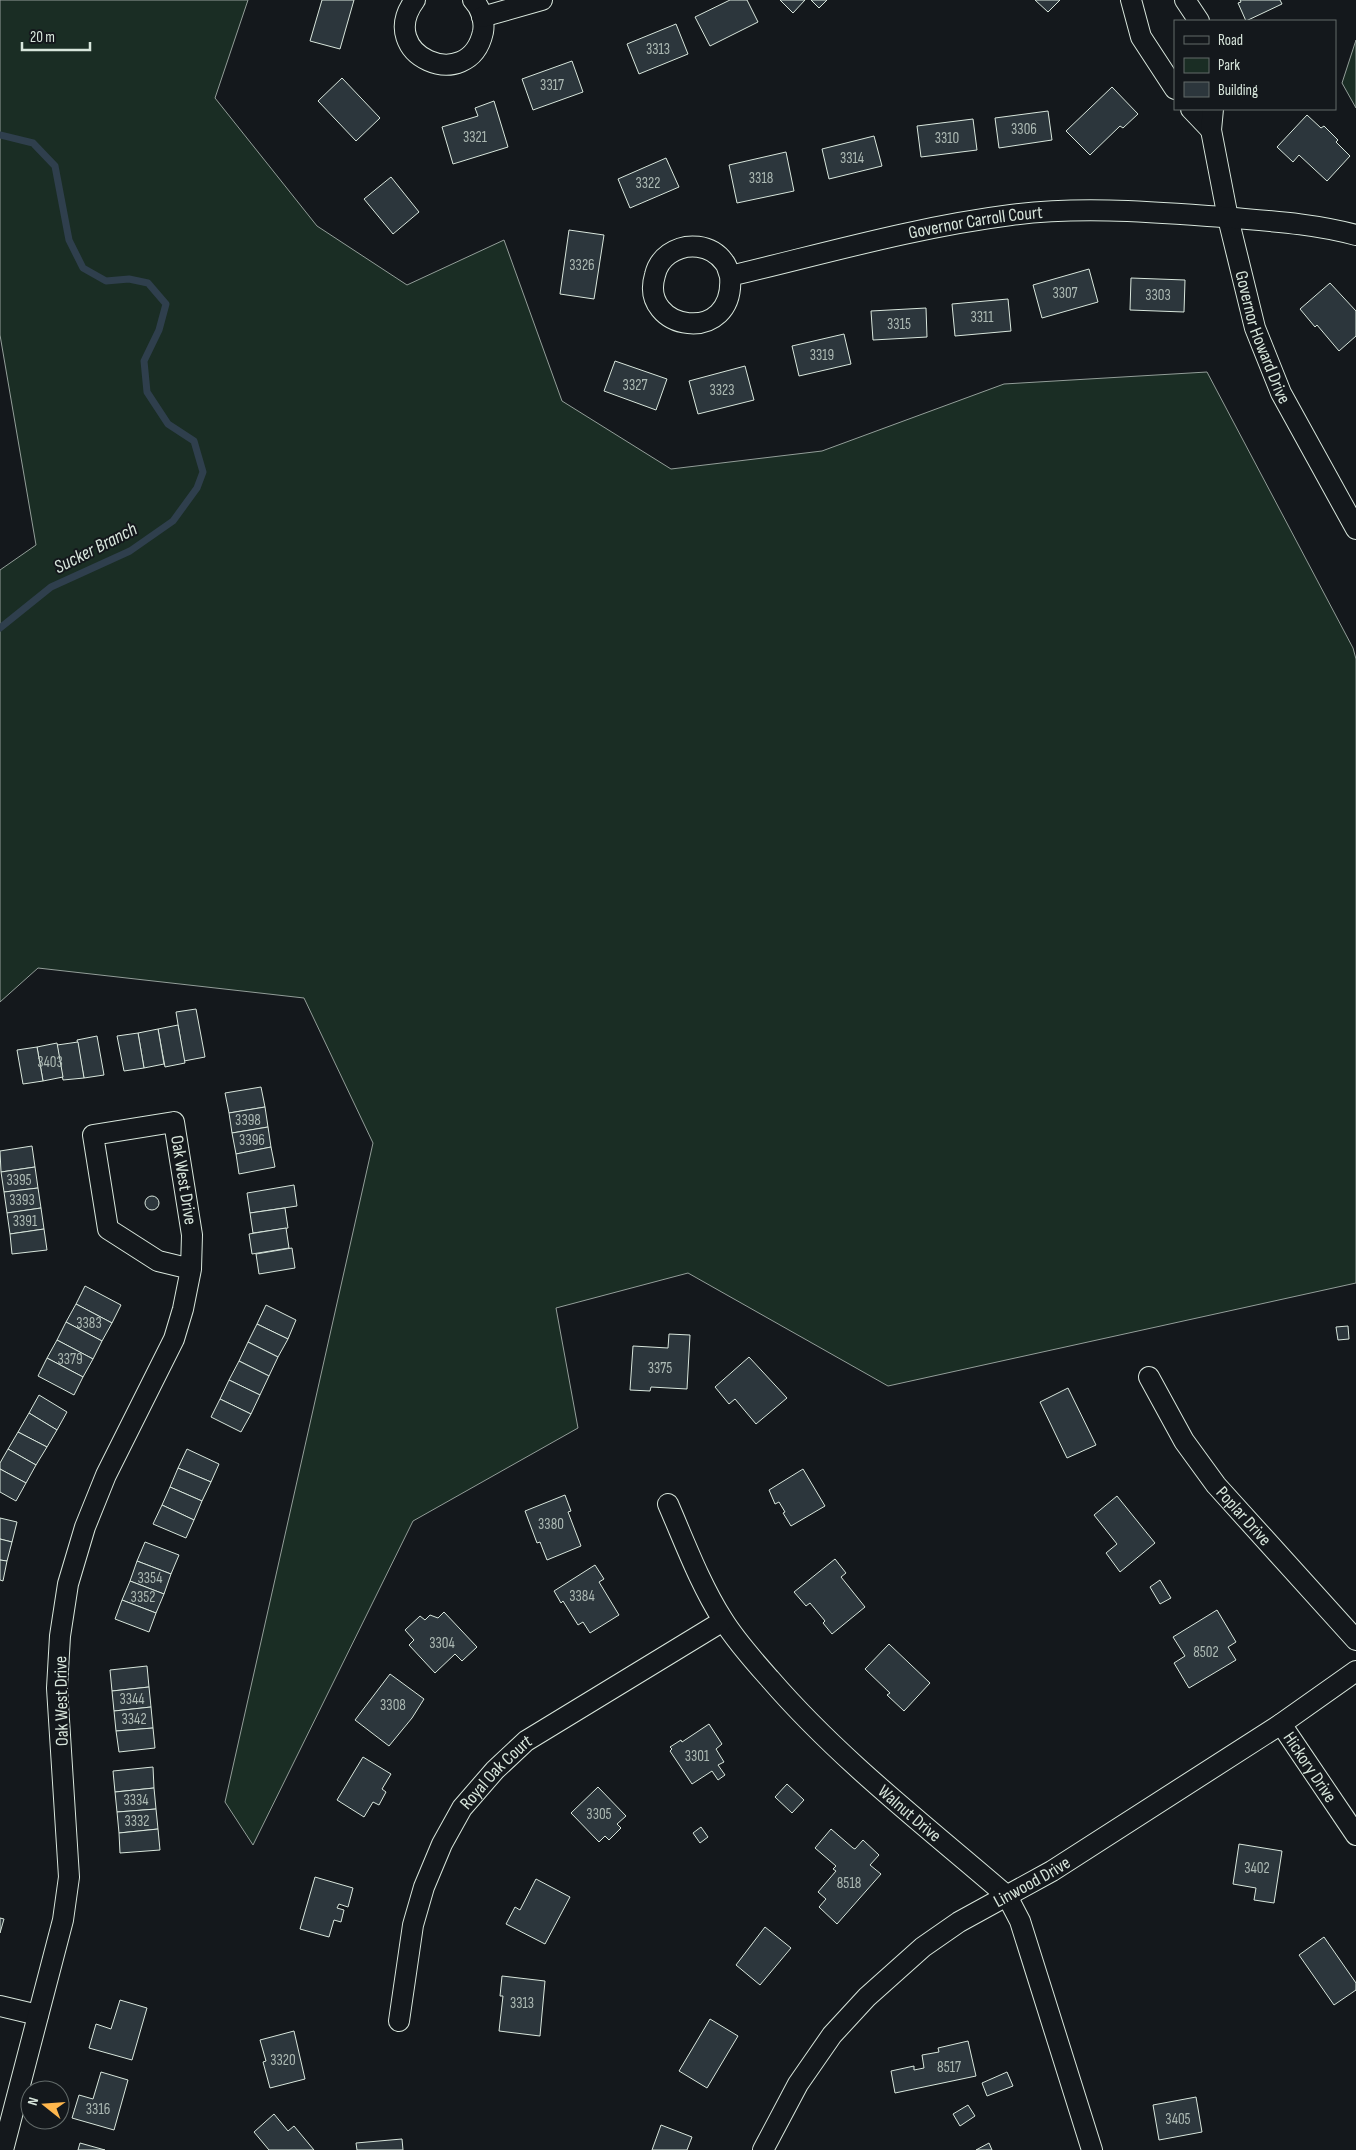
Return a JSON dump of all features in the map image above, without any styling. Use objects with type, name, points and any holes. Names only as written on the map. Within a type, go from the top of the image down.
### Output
[{"type":"street","points":[[415,0],[409,8],[405,22],[406,35],[410,45],[416,54],[425,60],[436,64],[449,65],[465,60],[474,52],[480,42],[484,29],[478,8],[542,0]]},
{"type":"street","points":[[1130,0],[1141,37],[1174,87]]},
{"type":"street","points":[[1185,0],[1197,20]]},
{"type":"street","points":[[1192,110],[1211,130]]},
{"type":"street","name":"Governor Howard Drive","points":[[1214,110],[1211,130],[1228,218],[1255,328],[1281,393],[1315,458],[1356,529]]},
{"type":"street","name":"Governor Carroll Court","points":[[730,276],[944,225],[1012,215],[1070,211],[1132,210],[1301,224],[1356,235]]},
{"type":"street","name":"Oak West Drive","points":[[3,2150],[63,1920],[69,1877],[57,1688],[60,1636],[68,1584],[85,1527],[106,1475],[174,1339],[191,1269],[192,1235],[174,1122],[93,1135],[108,1229],[158,1261],[191,1269]]},
{"type":"street","name":"Poplar Drive","points":[[1149,1377],[1184,1441],[1216,1485],[1356,1640]]},
{"type":"street","name":"Walnut Drive","points":[[668,1504],[699,1574],[723,1621],[790,1702],[828,1740],[1006,1896],[1020,1921],[1092,2150]]},
{"type":"street","name":"Royal Oak Court","points":[[399,2021],[413,1926],[424,1887],[442,1844],[462,1808],[495,1770],[526,1741],[723,1621]]},
{"type":"street","name":"Linwood Drive","points":[[763,2150],[798,2084],[832,2035],[859,2005],[923,1947],[958,1922],[1052,1871],[1281,1724],[1356,1672]]},
{"type":"street","name":"Hickory Drive","points":[[1281,1724],[1356,1835]]},
{"type":"street","points":[[0,2006],[38,2015]]},
{"type":"green space","points":[[0,0],[248,0],[215,98],[317,226],[407,285],[504,240],[562,401],[671,469],[822,451],[1004,384],[1207,372],[1353,648],[1356,659],[1356,1283],[888,1386],[688,1273],[556,1308],[578,1428],[413,1521],[253,1845],[225,1802],[373,1143],[304,998],[38,968],[0,1002],[0,570],[36,545],[0,335]]},
{"type":"green space","points":[[1356,40],[1356,108],[1342,83]]},
{"type":"building","points":[[322,0],[354,0],[340,49],[310,41]]},
{"type":"building","points":[[730,0],[747,0],[758,22],[710,46],[695,17]]},
{"type":"building","points":[[780,0],[805,0],[793,13]]},
{"type":"building","points":[[811,0],[827,0],[819,8]]},
{"type":"building","points":[[1035,0],[1060,0],[1048,12]]},
{"type":"building","points":[[1240,0],[1280,0],[1282,4],[1246,20],[1238,3],[1241,2]]},
{"type":"building","points":[[676,24],[688,54],[639,74],[627,44]]},
{"type":"building","points":[[572,61],[583,92],[533,110],[522,79]]},
{"type":"building","points":[[342,78],[380,118],[356,141],[318,101]]},
{"type":"building","points":[[1112,87],[1138,114],[1123,128],[1120,126],[1090,155],[1066,131]]},
{"type":"building","points":[[494,101],[508,147],[453,164],[442,127],[478,116],[475,108]]},
{"type":"building","points":[[1048,111],[1052,140],[999,148],[995,118]]},
{"type":"building","points":[[1307,115],[1321,128],[1324,126],[1350,156],[1327,181],[1299,155],[1293,162],[1277,147]]},
{"type":"building","points":[[973,119],[977,150],[921,157],[917,126]]},
{"type":"building","points":[[874,136],[882,166],[829,179],[822,149]]},
{"type":"building","points":[[786,152],[794,191],[737,203],[729,165]]},
{"type":"building","points":[[666,158],[679,187],[630,208],[618,179]]},
{"type":"building","points":[[391,177],[419,212],[393,234],[364,199]]},
{"type":"building","points":[[569,230],[604,235],[594,299],[560,294]]},
{"type":"building","points":[[1089,269],[1098,302],[1042,318],[1033,285]]},
{"type":"building","points":[[1131,278],[1185,280],[1184,312],[1130,310]]},
{"type":"building","points":[[1330,283],[1356,311],[1356,336],[1339,351],[1317,325],[1315,327],[1300,309]]},
{"type":"building","points":[[1008,299],[1011,331],[955,336],[952,304]]},
{"type":"building","points":[[926,308],[927,337],[873,340],[871,311]]},
{"type":"building","points":[[844,334],[851,364],[799,376],[792,346]]},
{"type":"building","points":[[615,361],[667,379],[656,410],[604,391]]},
{"type":"building","points":[[745,366],[754,400],[698,414],[689,381]]},
{"type":"building","points":[[196,1009],[205,1057],[184,1061],[176,1012]]},
{"type":"building","points":[[178,1025],[185,1063],[165,1067],[158,1029]]},
{"type":"building","points":[[158,1029],[164,1064],[144,1068],[138,1033]]},
{"type":"building","points":[[138,1033],[144,1068],[124,1071],[117,1036]]},
{"type":"building","points":[[97,1036],[104,1075],[84,1078],[77,1040]]},
{"type":"building","points":[[78,1042],[84,1078],[63,1080],[57,1045]]},
{"type":"building","points":[[57,1043],[63,1077],[43,1081],[37,1047]]},
{"type":"building","points":[[37,1047],[43,1081],[23,1084],[17,1050]]},
{"type":"building","points":[[261,1087],[265,1107],[229,1113],[225,1093]]},
{"type":"building","points":[[265,1107],[268,1127],[232,1133],[229,1113]]},
{"type":"building","points":[[268,1127],[271,1147],[236,1154],[232,1133]]},
{"type":"building","points":[[32,1146],[35,1167],[1,1172],[0,1151]]},
{"type":"building","points":[[271,1147],[275,1167],[239,1174],[236,1154]]},
{"type":"building","points":[[35,1167],[38,1188],[4,1192],[1,1172]]},
{"type":"building","points":[[294,1185],[297,1206],[250,1213],[247,1193]]},
{"type":"building","points":[[38,1188],[41,1208],[7,1213],[4,1192]]},
{"type":"building","points":[[149,1196],[155,1196],[159,1203],[155,1210],[149,1210],[145,1206],[145,1200]]},
{"type":"building","points":[[41,1208],[44,1229],[10,1234],[7,1213]]},
{"type":"building","points":[[285,1208],[288,1228],[253,1233],[250,1213]]},
{"type":"building","points":[[286,1228],[289,1248],[252,1254],[249,1234]]},
{"type":"building","points":[[44,1229],[47,1250],[12,1254],[10,1234]]},
{"type":"building","points":[[292,1248],[295,1268],[259,1274],[256,1254]]},
{"type":"building","points":[[85,1286],[121,1305],[112,1323],[76,1304]]},
{"type":"building","points":[[76,1304],[112,1323],[102,1341],[66,1322]]},
{"type":"building","points":[[266,1305],[296,1320],[288,1339],[257,1324]]},
{"type":"building","points":[[66,1322],[102,1341],[93,1359],[57,1340]]},
{"type":"building","points":[[257,1324],[288,1339],[278,1357],[248,1342]]},
{"type":"building","points":[[1348,1326],[1349,1339],[1338,1340],[1336,1327]]},
{"type":"building","points":[[669,1334],[690,1335],[687,1389],[651,1387],[650,1391],[630,1390],[633,1346],[668,1348]]},
{"type":"building","points":[[57,1340],[93,1359],[83,1377],[47,1358]]},
{"type":"building","points":[[248,1342],[278,1357],[269,1376],[239,1361]]},
{"type":"building","points":[[749,1357],[787,1398],[756,1424],[735,1399],[729,1404],[715,1387]]},
{"type":"building","points":[[47,1358],[83,1377],[74,1395],[38,1376]]},
{"type":"building","points":[[239,1361],[269,1376],[260,1395],[229,1380]]},
{"type":"building","points":[[229,1380],[260,1395],[251,1414],[220,1399]]},
{"type":"building","points":[[1068,1388],[1096,1445],[1067,1458],[1040,1402]]},
{"type":"building","points":[[39,1395],[67,1412],[57,1430],[29,1413]]},
{"type":"building","points":[[220,1399],[251,1414],[241,1432],[211,1417]]},
{"type":"building","points":[[29,1413],[57,1430],[47,1447],[18,1432]]},
{"type":"building","points":[[18,1432],[47,1447],[36,1465],[8,1449]]},
{"type":"building","points":[[8,1449],[36,1465],[26,1483],[0,1469],[0,1463]]},
{"type":"building","points":[[187,1449],[219,1464],[211,1482],[178,1468]]},
{"type":"building","points":[[178,1468],[211,1482],[202,1501],[170,1487]]},
{"type":"building","points":[[0,1469],[26,1483],[16,1501],[0,1492]]},
{"type":"building","points":[[803,1469],[825,1506],[791,1526],[779,1502],[775,1504],[769,1490]]},
{"type":"building","points":[[170,1487],[202,1501],[194,1520],[162,1505]]},
{"type":"building","points":[[565,1495],[571,1511],[568,1512],[581,1546],[547,1560],[540,1542],[537,1543],[525,1511]]},
{"type":"building","points":[[1117,1496],[1155,1543],[1120,1572],[1106,1553],[1117,1544],[1094,1515]]},
{"type":"building","points":[[162,1505],[194,1520],[186,1538],[153,1524]]},
{"type":"building","points":[[0,1518],[17,1522],[12,1542],[0,1539]]},
{"type":"building","points":[[0,1539],[12,1542],[7,1561],[0,1560]]},
{"type":"building","points":[[145,1542],[179,1555],[171,1574],[137,1561]]},
{"type":"building","points":[[835,1559],[846,1573],[841,1577],[865,1607],[832,1634],[823,1623],[825,1621],[810,1603],[806,1606],[794,1592]]},
{"type":"building","points":[[0,1560],[7,1561],[3,1581],[0,1580]]},
{"type":"building","points":[[137,1561],[171,1574],[164,1594],[130,1581]]},
{"type":"building","points":[[595,1565],[604,1579],[599,1582],[619,1615],[590,1633],[583,1622],[578,1625],[563,1601],[561,1603],[554,1591]]},
{"type":"building","points":[[1160,1580],[1171,1598],[1160,1604],[1150,1587]]},
{"type":"building","points":[[130,1581],[164,1594],[156,1613],[122,1600]]},
{"type":"building","points":[[122,1600],[156,1613],[149,1632],[115,1619]]},
{"type":"building","points":[[1217,1610],[1236,1642],[1228,1647],[1236,1660],[1189,1688],[1174,1663],[1185,1656],[1173,1637]]},
{"type":"building","points":[[444,1612],[477,1647],[462,1661],[455,1654],[435,1673],[409,1645],[414,1640],[405,1630],[420,1616],[425,1620],[430,1615],[438,1618]]},
{"type":"building","points":[[889,1644],[930,1683],[904,1711],[887,1695],[890,1693],[865,1669]]},
{"type":"building","points":[[147,1666],[149,1687],[112,1691],[110,1670]]},
{"type":"building","points":[[390,1674],[424,1699],[412,1718],[389,1746],[355,1720]]},
{"type":"building","points":[[149,1687],[151,1707],[114,1711],[112,1691]]},
{"type":"building","points":[[151,1707],[153,1728],[116,1731],[114,1711]]},
{"type":"building","points":[[709,1724],[722,1744],[716,1749],[724,1762],[718,1765],[725,1775],[718,1780],[712,1771],[692,1784],[670,1751],[672,1749],[670,1747],[681,1740],[682,1742]]},
{"type":"building","points":[[153,1728],[155,1748],[119,1752],[116,1731]]},
{"type":"building","points":[[363,1757],[391,1774],[382,1789],[386,1792],[379,1805],[373,1802],[364,1817],[337,1800]]},
{"type":"building","points":[[153,1767],[154,1788],[115,1792],[113,1771]]},
{"type":"building","points":[[787,1784],[804,1800],[792,1813],[775,1797]]},
{"type":"building","points":[[598,1787],[626,1816],[617,1824],[621,1828],[609,1840],[605,1836],[599,1842],[571,1813]]},
{"type":"building","points":[[154,1788],[156,1809],[117,1812],[115,1792]]},
{"type":"building","points":[[156,1809],[158,1829],[119,1833],[117,1812]]},
{"type":"building","points":[[701,1827],[708,1837],[700,1843],[693,1833]]},
{"type":"building","points":[[158,1829],[160,1850],[120,1853],[119,1833]]},
{"type":"building","points":[[831,1829],[855,1849],[863,1840],[879,1855],[870,1865],[881,1874],[837,1924],[819,1907],[826,1899],[818,1892],[836,1871],[833,1869],[836,1866],[815,1848]]},
{"type":"building","points":[[1239,1844],[1282,1851],[1274,1903],[1254,1900],[1256,1888],[1233,1884]]},
{"type":"building","points":[[315,1877],[353,1888],[348,1907],[339,1904],[337,1908],[344,1910],[341,1922],[334,1920],[329,1937],[300,1929]]},
{"type":"building","points":[[536,1879],[570,1897],[545,1944],[506,1924],[515,1907],[520,1910]]},
{"type":"building","points":[[0,1918],[4,1919],[0,1933]]},
{"type":"building","points":[[765,1927],[791,1948],[760,1985],[736,1965]]},
{"type":"building","points":[[1324,1937],[1356,1983],[1356,1990],[1334,2005],[1299,1955]]},
{"type":"building","points":[[502,1976],[545,1981],[540,2036],[499,2031],[503,1996],[500,1996]]},
{"type":"building","points":[[120,2000],[147,2008],[132,2060],[89,2048],[96,2024],[111,2029]]},
{"type":"building","points":[[710,2019],[738,2036],[707,2088],[679,2071]]},
{"type":"building","points":[[294,2031],[305,2079],[270,2088],[263,2062],[266,2061],[260,2040]]},
{"type":"building","points":[[968,2041],[976,2076],[895,2093],[891,2071],[914,2066],[914,2070],[924,2068],[922,2055],[939,2052],[938,2048]]},
{"type":"building","points":[[101,2072],[128,2080],[114,2130],[72,2118],[79,2095],[93,2099]]},
{"type":"building","points":[[1007,2072],[1013,2086],[987,2096],[982,2083]]},
{"type":"building","points":[[1196,2097],[1202,2132],[1159,2140],[1153,2105]]},
{"type":"building","points":[[968,2105],[975,2116],[960,2126],[953,2114]]},
{"type":"building","points":[[274,2114],[288,2131],[294,2126],[314,2150],[269,2150],[254,2132]]},
{"type":"building","points":[[661,2125],[692,2137],[687,2150],[652,2150]]},
{"type":"building","points":[[402,2139],[403,2150],[357,2150],[356,2143]]},
{"type":"building","points":[[80,2143],[105,2150],[78,2150]]},
{"type":"building","points":[[989,2143],[992,2150],[976,2150]]},
{"type":"waterway","name":"Sucker Branch","points":[[0,135],[33,143],[55,166],[69,240],[83,268],[106,281],[129,279],[148,283],[166,304],[159,330],[144,361],[147,392],[168,424],[194,441],[203,472],[197,488],[173,521],[130,551],[51,587],[0,628]]}]
